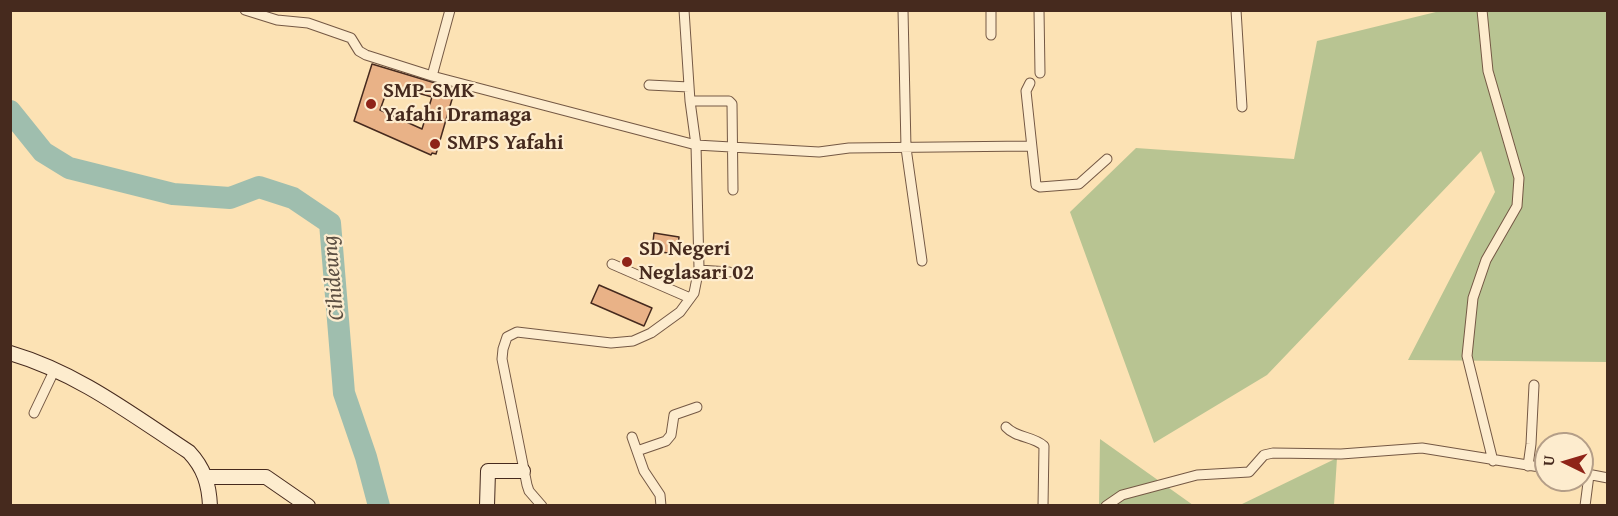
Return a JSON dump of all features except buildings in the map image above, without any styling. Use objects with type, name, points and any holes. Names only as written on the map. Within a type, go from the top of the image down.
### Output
[{"type":"main road","points":[[10,353],[55,369],[85,383],[189,452],[206,477],[210,506]]},
{"type":"main road","points":[[487,506],[488,471],[523,471]]},
{"type":"main road","points":[[206,477],[266,477],[308,506]]},
{"type":"street","points":[[245,10],[277,20],[308,23],[351,38],[359,51],[366,55],[432,76],[696,145],[819,152],[845,148],[1030,146]]},
{"type":"street","points":[[432,76],[450,10]]},
{"type":"street","points":[[542,506],[529,491],[523,471],[502,359],[507,336],[517,332],[611,343],[633,341],[671,320],[690,298],[697,282],[699,270],[696,145],[690,101],[684,10]]},
{"type":"street","points":[[903,10],[906,148],[922,261]]},
{"type":"street","points":[[991,10],[991,35]]},
{"type":"street","points":[[1039,10],[1040,73]]},
{"type":"street","points":[[1236,10],[1242,107]]},
{"type":"street","points":[[1482,10],[1488,71],[1519,178],[1517,206],[1486,260],[1473,298],[1467,356],[1493,460]]},
{"type":"street","points":[[1030,83],[1026,91],[1030,146],[1035,184],[1038,187],[1079,184],[1107,159]]},
{"type":"street","points":[[649,85],[689,87]]},
{"type":"street","points":[[690,101],[731,102],[733,189]]},
{"type":"street","points":[[612,264],[690,298]]},
{"type":"street","points":[[699,270],[729,272]]},
{"type":"street","points":[[34,413],[55,369]]},
{"type":"street","points":[[1528,466],[1534,385]]},
{"type":"street","points":[[637,451],[666,441],[671,435],[675,414],[697,407]]},
{"type":"street","points":[[1006,427],[1044,446],[1043,506]]},
{"type":"street","points":[[632,437],[644,471],[660,495],[661,506]]},
{"type":"street","points":[[1106,506],[1122,495],[1197,475],[1250,472],[1261,458],[1273,453],[1341,454],[1422,448],[1534,467]]},
{"type":"green space","points":[[1440,11],[1607,11],[1607,362],[1408,360],[1495,192],[1481,151],[1267,375],[1154,443],[1070,212],[1136,148],[1294,159],[1317,41]]},
{"type":"green space","points":[[1100,439],[1193,505],[1099,506]]},
{"type":"green space","points":[[1337,458],[1334,505],[1240,505]]},
{"type":"waterway","name":"Cihideung","points":[[10,111],[43,152],[69,168],[173,194],[230,198],[259,187],[293,198],[330,223],[344,393],[366,457],[379,506]]},
{"type":"place","name":"SMP-SMK Yafahi Dramaga","points":[[371,104]]},
{"type":"place","name":"SMPS Yafahi","points":[[435,144]]},
{"type":"place","name":"SD Negeri Neglasari 02","points":[[627,262]]}]
